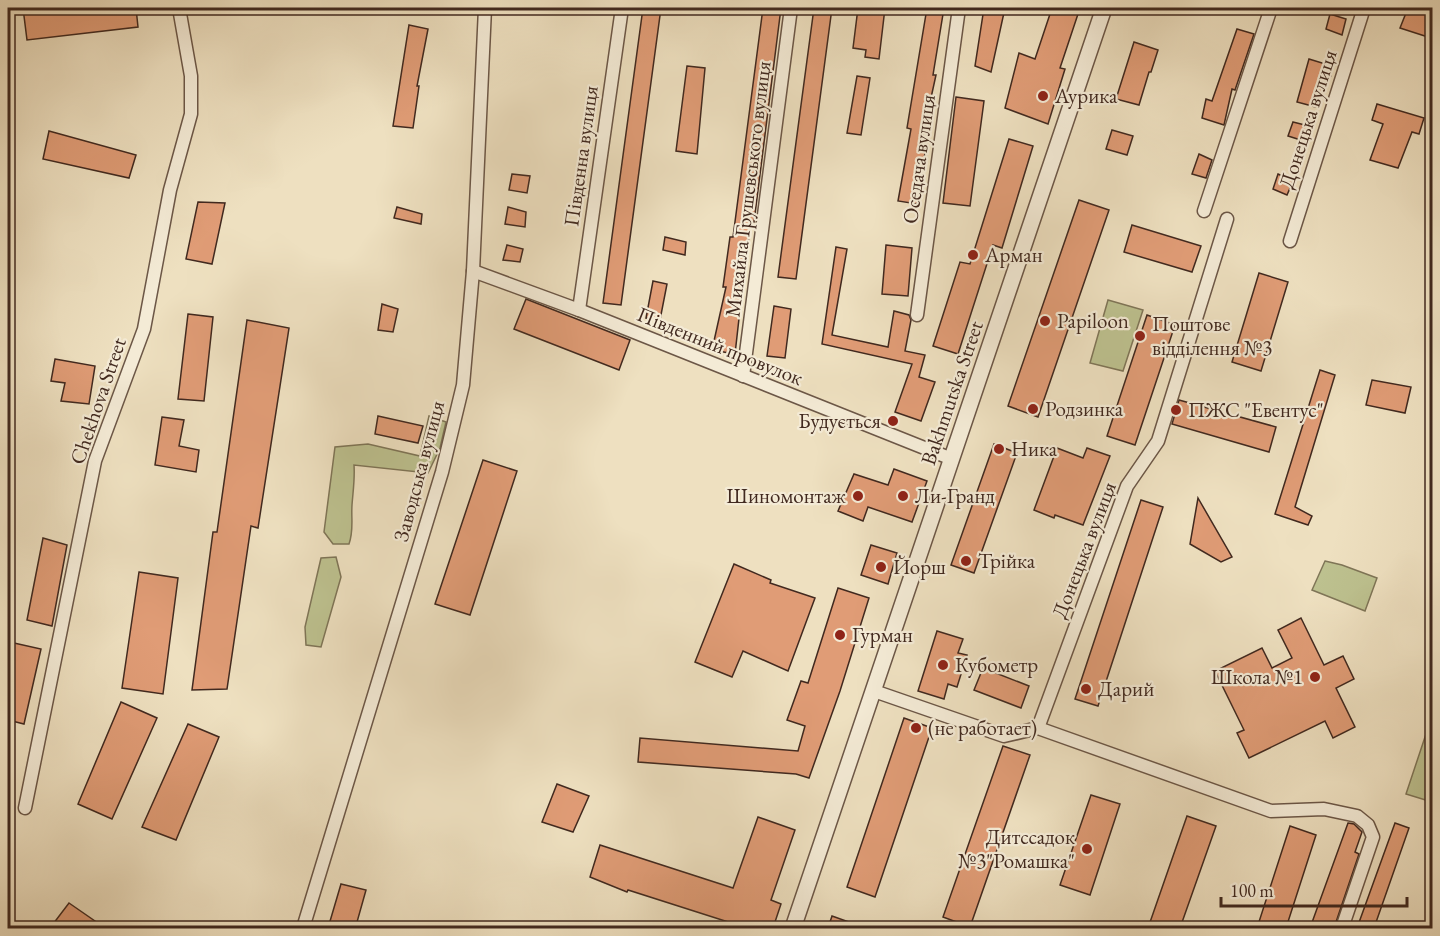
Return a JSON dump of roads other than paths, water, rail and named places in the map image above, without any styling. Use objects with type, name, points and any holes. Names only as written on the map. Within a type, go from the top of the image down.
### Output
[{"type":"street","name":"Chekhova Street","points":[[26,808],[95,461],[144,329],[170,190],[191,114],[191,76],[179,8]]},
{"type":"street","name":"Заводська вулиця","points":[[303,928],[442,472],[463,385],[473,271],[484,8]]},
{"type":"street","name":"Південна вулиця","points":[[579,310],[622,8]]},
{"type":"street","name":"Михайла Грушевського вулиця","points":[[743,376],[791,8]]},
{"type":"street","name":"Оседача вулиця","points":[[917,315],[959,8]]},
{"type":"street","name":"Bakhmutska Street","points":[[793,928],[1104,8]]},
{"type":"street","points":[[1204,211],[1271,8]]},
{"type":"street","name":"Донецька вулиця","points":[[1290,242],[1364,8]]},
{"type":"street","name":"Донецька вулиця","points":[[1038,728],[1127,486],[1158,441],[1227,219]]},
{"type":"street","name":"Південний провулок","points":[[473,271],[579,310],[952,459]]},
{"type":"street","points":[[874,691],[1004,736],[1038,728],[1271,811],[1324,809],[1357,816],[1368,825],[1373,837],[1342,928]]},
{"type":"place","name":"Аурика","points":[[1043,96]]},
{"type":"place","name":"Арман","points":[[973,255]]},
{"type":"place","name":"Papiloon","points":[[1045,321]]},
{"type":"place","name":"Поштове відділення №3","points":[[1140,336]]},
{"type":"place","name":"Родзинка","points":[[1033,409]]},
{"type":"place","name":"ПЖС \"Евентус\"","points":[[1176,410]]},
{"type":"place","name":"Будується","points":[[893,421]]},
{"type":"place","name":"Ника","points":[[999,449]]},
{"type":"place","name":"Шиномонтаж","points":[[858,496]]},
{"type":"place","name":"Ли-Гранд","points":[[903,496]]},
{"type":"place","name":"Трійка","points":[[966,561]]},
{"type":"place","name":"Йорш","points":[[881,567]]},
{"type":"place","name":"Гурман","points":[[840,635]]},
{"type":"place","name":"Кубометр","points":[[943,665]]},
{"type":"place","name":"Школа №1","points":[[1315,677]]},
{"type":"place","name":"Дарий","points":[[1086,689]]},
{"type":"place","name":"(не работает)","points":[[916,728]]},
{"type":"place","name":"Дитссадок №3\"Ромашка\"","points":[[1087,849]]}]
